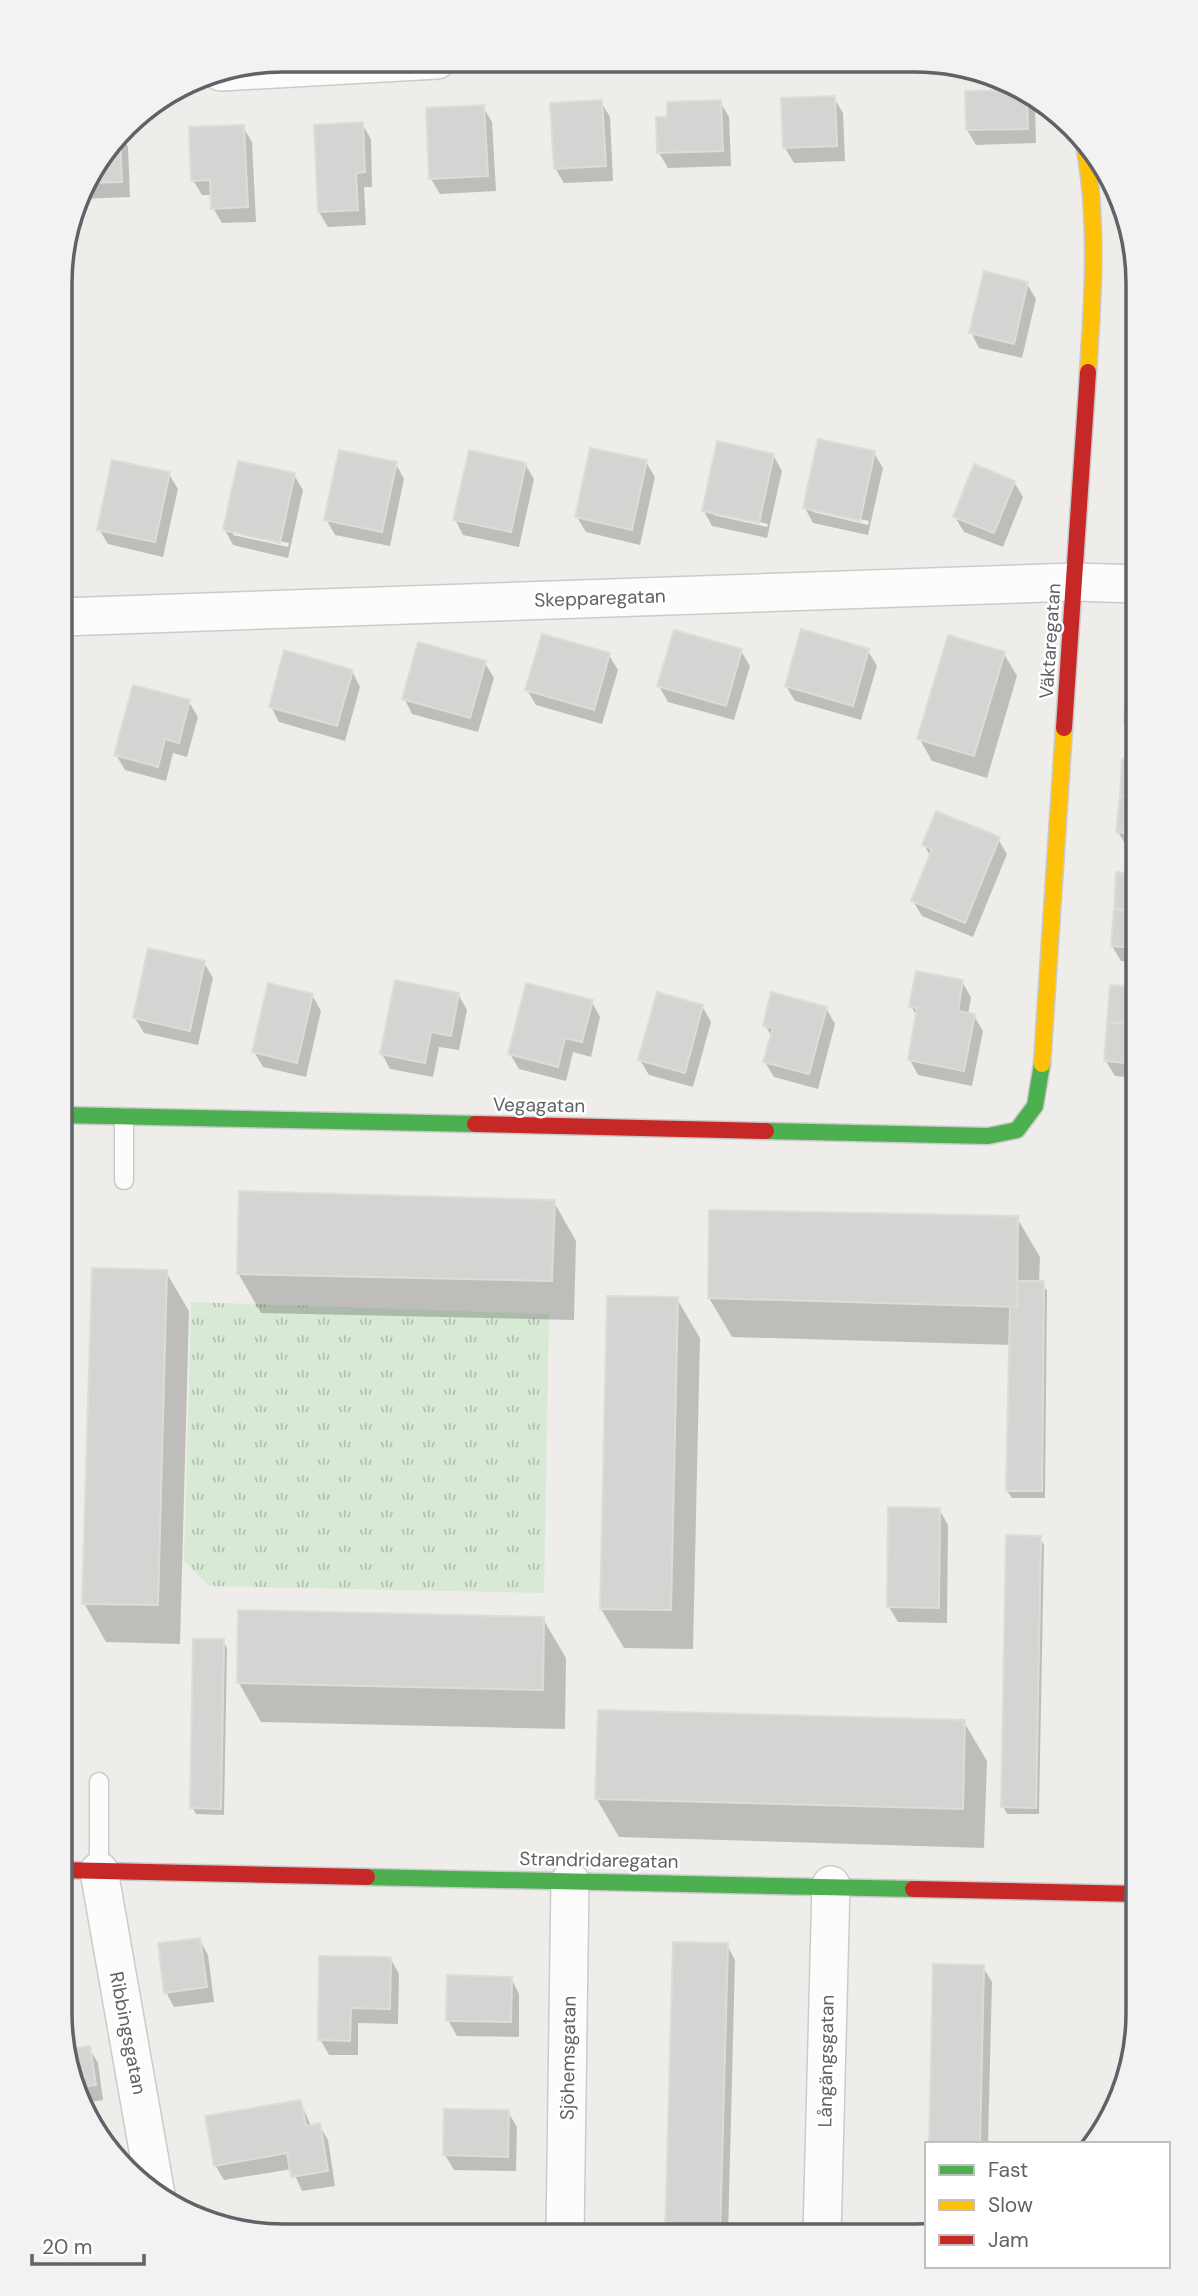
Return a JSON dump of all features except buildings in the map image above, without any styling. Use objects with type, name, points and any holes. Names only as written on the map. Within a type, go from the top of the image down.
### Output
[{"type":"street","name":"Väktaregatan","points":[[1017,1130],[1035,1106],[1041,1078],[1093,292],[1087,160]]},
{"type":"street","name":"Skepparegatan","points":[[72,617],[1075,582],[1126,584]]},
{"type":"street","name":"Vegagatan","points":[[72,1115],[975,1135],[1017,1130]]},
{"type":"street","name":"Strandridaregatan","points":[[72,1870],[831,1885],[1126,1894]]},
{"type":"street","name":"Ribbingsgatan","points":[[99,1871],[153,2180]]},
{"type":"street","name":"Sjöhemsgatan","points":[[565,2224],[570,1881]]},
{"type":"street","name":"Långängsgatan","points":[[822,2224],[831,1885]]},
{"type":"lane","points":[[124,1117],[124,1180]]},
{"type":"lane","points":[[99,1782],[99,1871]]},
{"type":"green space","points":[[191,1302],[549,1314],[544,1593],[209,1586],[184,1561]]},
{"type":"traffic: fast","points":[[766,1131],[988,1136],[1017,1130],[1035,1106],[1042,1064]]},
{"type":"traffic: fast","points":[[72,1115],[475,1124]]},
{"type":"traffic: fast","points":[[367,1877],[913,1889]]},
{"type":"traffic: slow","points":[[1087,160],[1093,232],[1088,372]]},
{"type":"traffic: slow","points":[[1042,1064],[1064,728]]},
{"type":"traffic: jam","points":[[1064,728],[1088,372]]},
{"type":"traffic: jam","points":[[475,1124],[766,1131]]},
{"type":"traffic: jam","points":[[72,1870],[367,1877]]},
{"type":"traffic: jam","points":[[913,1889],[1126,1894]]}]
